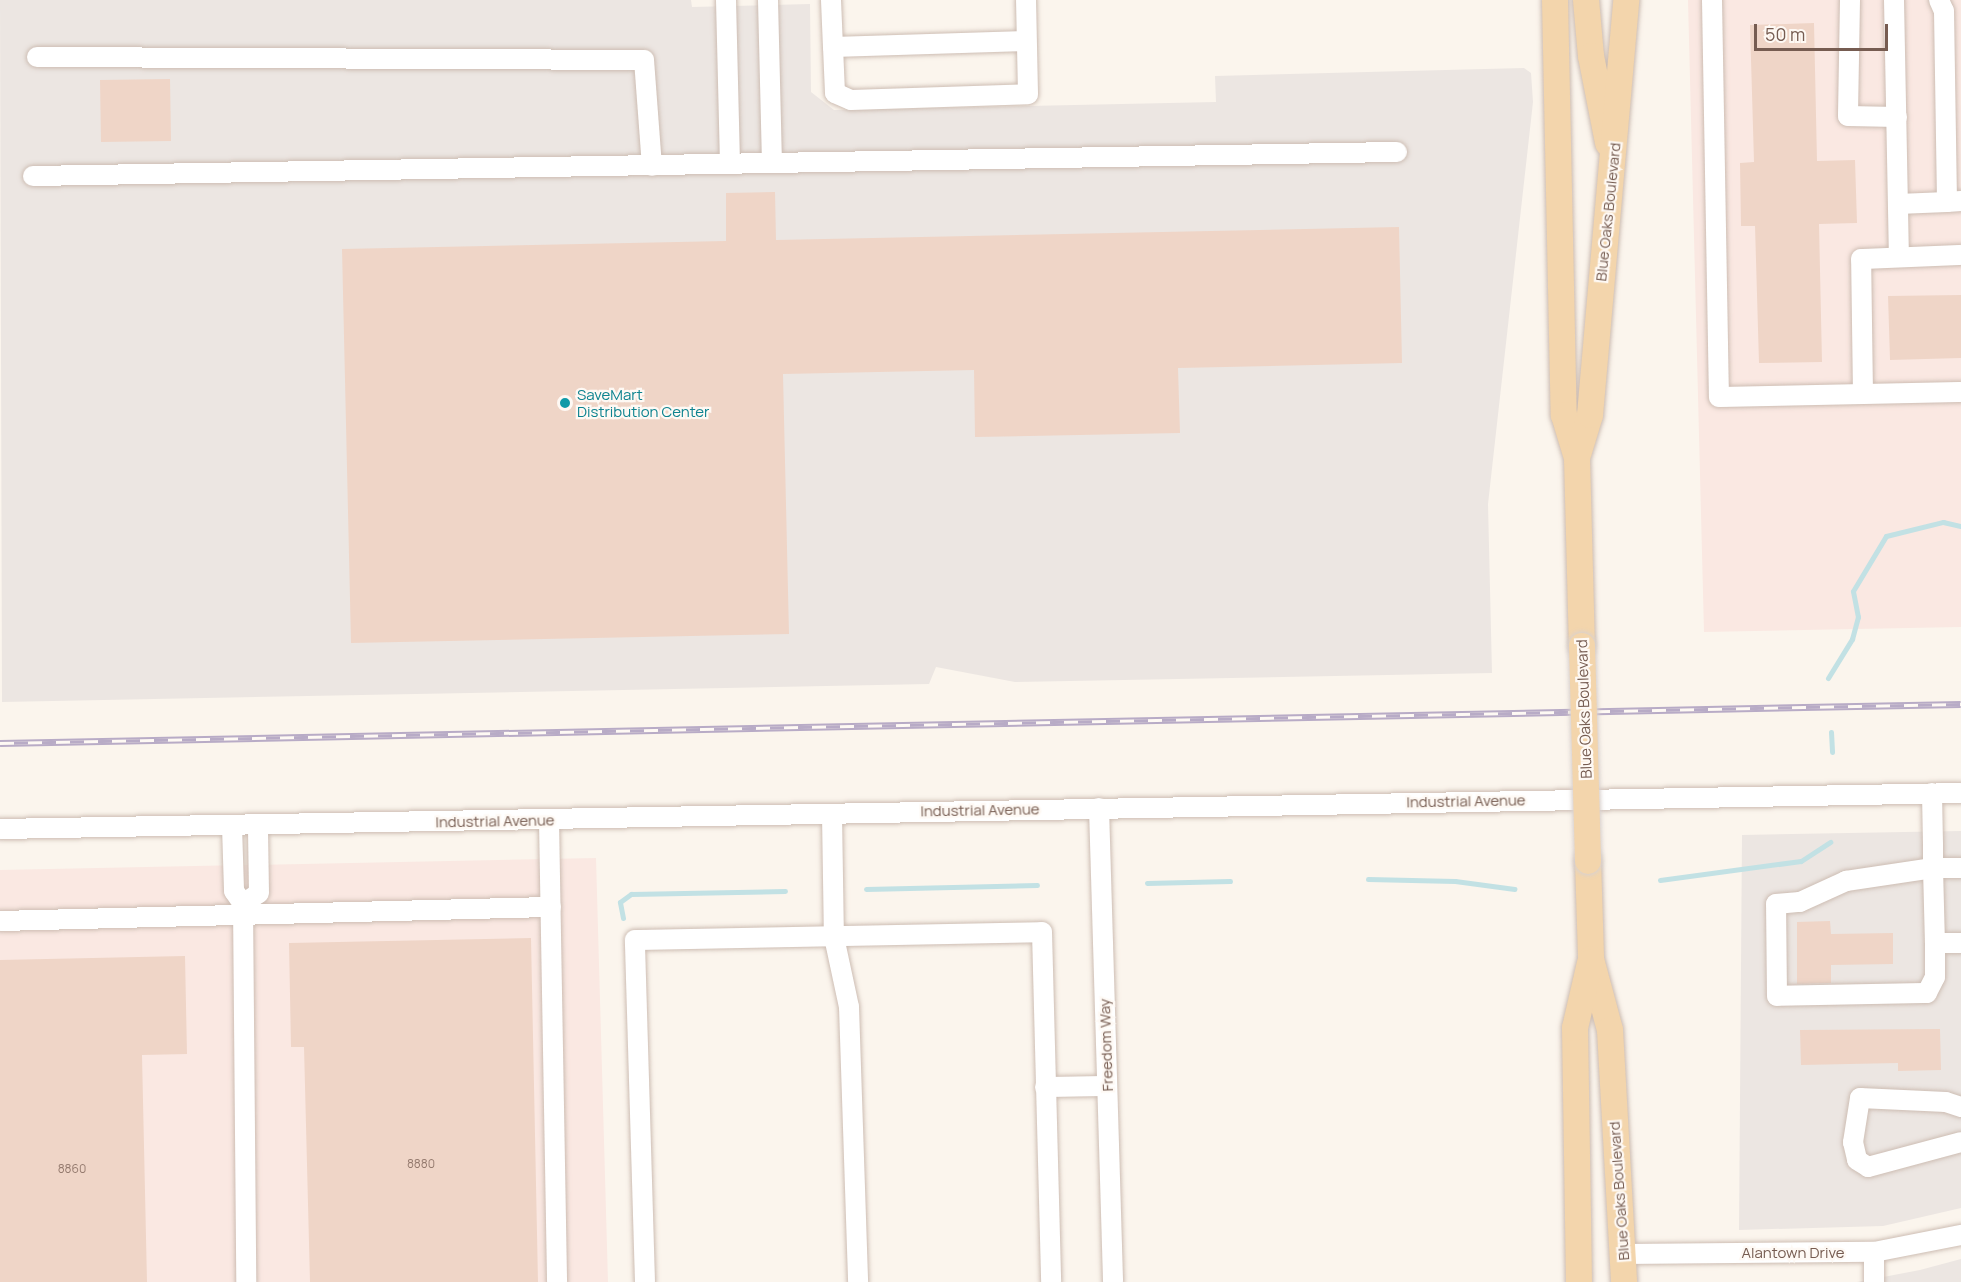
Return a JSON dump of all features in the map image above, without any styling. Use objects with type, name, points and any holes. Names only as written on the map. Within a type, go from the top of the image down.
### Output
[{"type":"main road","name":"Blue Oaks Boulevard","points":[[1555,0],[1564,415],[1577,458],[1591,960],[1610,1030],[1624,1282]]},
{"type":"main road","points":[[1586,0],[1590,56],[1614,175]]},
{"type":"main road","name":"Blue Oaks Boulevard","points":[[1577,458],[1590,415],[1614,175],[1626,0]]},
{"type":"main road","name":"Blue Oaks Boulevard","points":[[1580,1282],[1575,1028],[1591,960]]},
{"type":"street","points":[[726,0],[730,164]]},
{"type":"street","points":[[768,0],[772,163]]},
{"type":"street","points":[[831,0],[835,93],[850,100],[1028,94],[1026,0]]},
{"type":"street","points":[[1712,0],[1719,397],[1961,392]]},
{"type":"street","points":[[1850,0],[1848,116],[1897,117]]},
{"type":"street","points":[[1894,0],[1899,257]]},
{"type":"street","points":[[1898,204],[1954,201],[1944,11],[1939,0]]},
{"type":"street","points":[[833,47],[1026,41]]},
{"type":"street","points":[[37,57],[644,60],[652,165]]},
{"type":"street","points":[[33,176],[1397,153]]},
{"type":"street","points":[[1863,394],[1861,259],[1961,255]]},
{"type":"street","points":[[1932,793],[1933,868],[1935,943],[1935,977],[1927,993],[1777,996],[1776,904],[1800,902],[1846,881],[1933,868],[1961,868]]},
{"type":"street","name":"Industrial Avenue","points":[[0,829],[1961,793]]},
{"type":"street","name":"Freedom Way","points":[[1099,808],[1113,1282]]},
{"type":"street","points":[[832,814],[834,937],[849,1007],[858,1282]]},
{"type":"street","points":[[549,820],[557,1282]]},
{"type":"street","points":[[232,826],[234,891],[242,909],[246,1282]]},
{"type":"street","points":[[242,909],[259,893],[258,826]]},
{"type":"street","points":[[0,921],[242,909],[551,907]]},
{"type":"street","points":[[645,1282],[635,940],[1041,932],[1051,1282]]},
{"type":"street","points":[[1935,943],[1961,943]]},
{"type":"street","points":[[1045,1087],[1107,1086]]},
{"type":"street","points":[[1961,1107],[1946,1102],[1860,1098],[1853,1142],[1857,1160],[1868,1167],[1961,1142]]},
{"type":"street","name":"Alantown Drive","points":[[1624,1254],[1874,1252],[1961,1235]]},
{"type":"street","points":[[1874,1252],[1874,1282]]},
{"type":"shaded area","points":[[0,0],[691,0],[692,7],[810,4],[811,92],[834,110],[1216,102],[1215,76],[1524,68],[1531,73],[1533,102],[1488,504],[1492,673],[1015,682],[936,667],[929,684],[2,702]]},
{"type":"shaded area","points":[[1688,0],[1961,0],[1961,627],[1704,632]]},
{"type":"shaded area","points":[[1961,831],[1961,1208],[1883,1226],[1739,1230],[1742,835]]},
{"type":"shaded area","points":[[596,858],[608,1282],[0,1282],[0,870]]},
{"type":"shaded area","points":[[1961,1259],[1961,1282],[1857,1282],[1920,1270]]},
{"type":"building","points":[[1814,23],[1817,161],[1855,160],[1857,223],[1819,224],[1822,362],[1759,363],[1755,226],[1741,226],[1740,163],[1754,162],[1750,25]]},
{"type":"building","points":[[170,79],[171,141],[101,142],[100,80]]},
{"type":"building","name":"SaveMart Distribution Center","points":[[775,192],[776,240],[1399,227],[1402,363],[1178,368],[1180,433],[975,437],[974,370],[783,374],[789,634],[351,643],[342,249],[726,241],[726,193]]},
{"type":"building","points":[[1961,295],[1961,358],[1890,360],[1888,296]]},
{"type":"building","points":[[1830,921],[1831,934],[1893,933],[1893,964],[1831,965],[1831,983],[1797,984],[1797,922]]},
{"type":"building","points":[[531,938],[538,1282],[310,1282],[304,1047],[291,1047],[289,943]]},
{"type":"building","points":[[185,956],[187,1054],[142,1055],[147,1282],[0,1282],[0,960]]},
{"type":"building","points":[[1940,1029],[1941,1070],[1898,1071],[1898,1063],[1801,1065],[1800,1030]]},
{"type":"waterway","points":[[1828,678],[1852,639],[1858,617],[1853,591],[1886,536],[1943,522],[1961,526]]},
{"type":"waterway","points":[[1831,732],[1832,752]]},
{"type":"waterway","points":[[1660,880],[1801,861],[1830,842]]},
{"type":"waterway","points":[[1368,879],[1455,881],[1514,889]]},
{"type":"waterway","points":[[1147,883],[1230,881]]},
{"type":"waterway","points":[[866,889],[1037,885]]},
{"type":"waterway","points":[[623,918],[620,902],[631,894],[785,891]]},
{"type":"railway","points":[[0,743],[1961,704]]},
{"type":"place","name":"SaveMart Distribution Center","points":[[565,403]]}]
